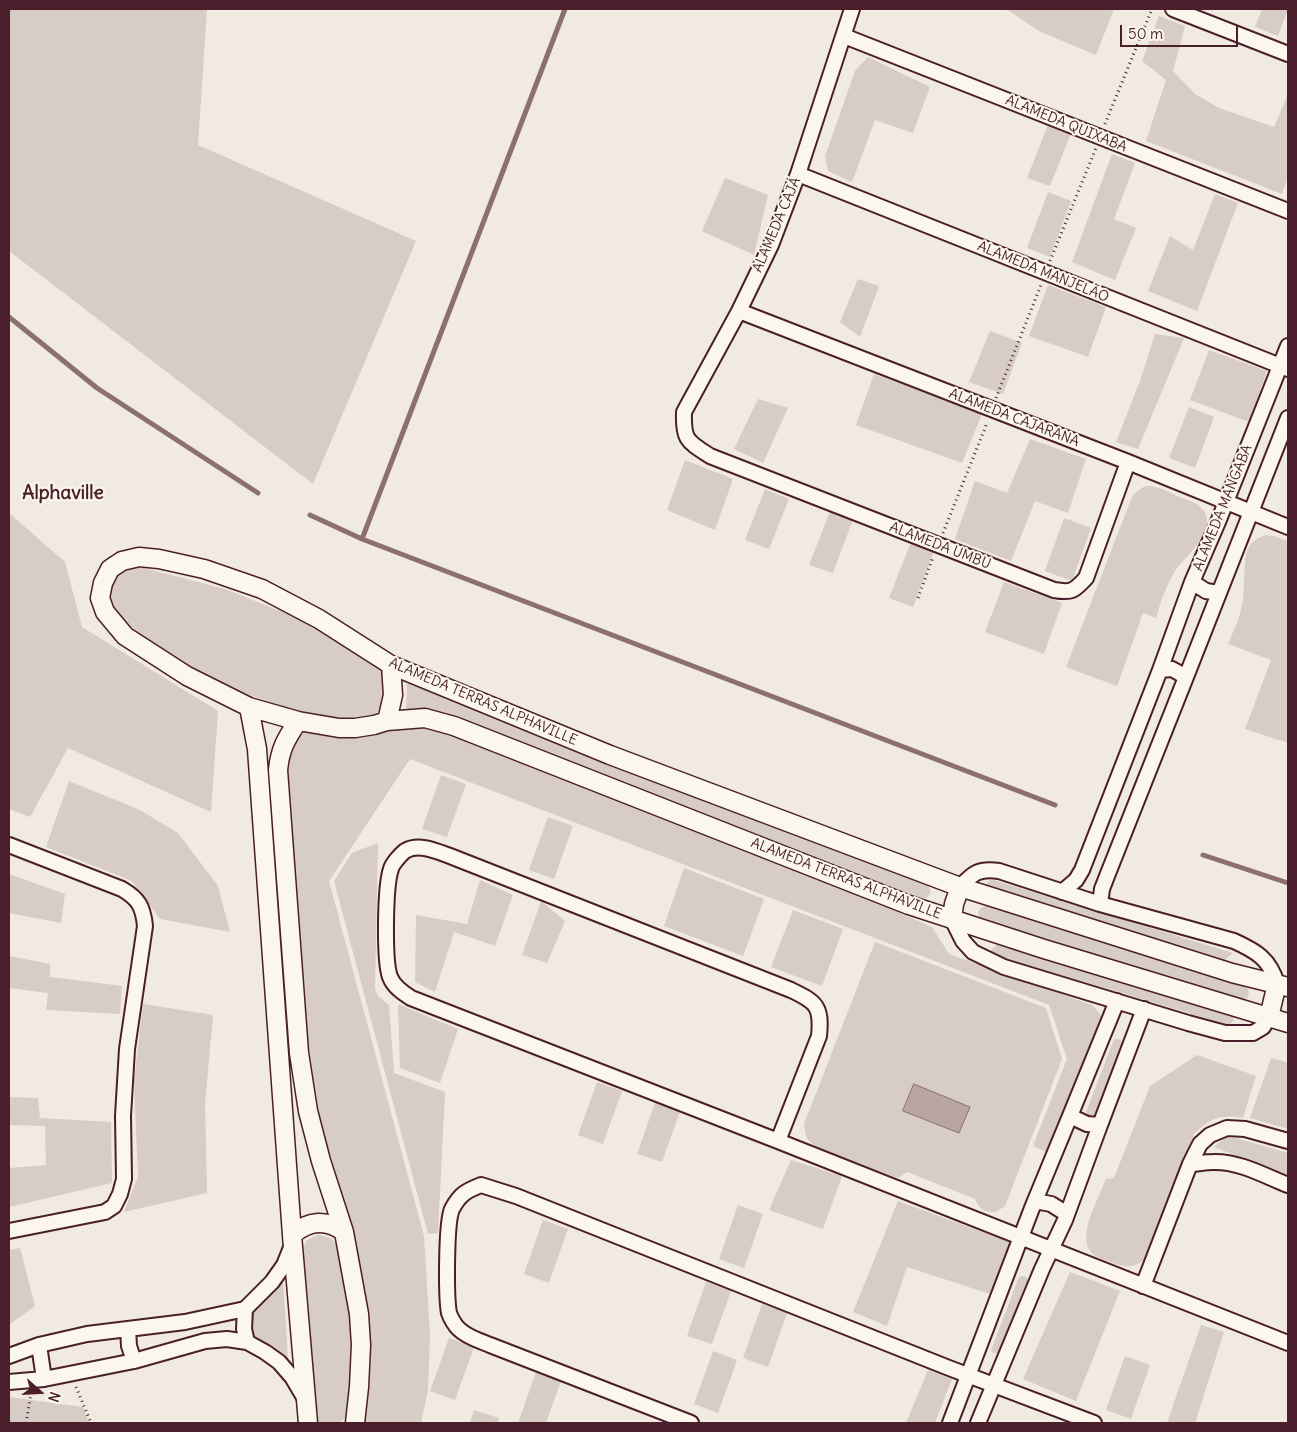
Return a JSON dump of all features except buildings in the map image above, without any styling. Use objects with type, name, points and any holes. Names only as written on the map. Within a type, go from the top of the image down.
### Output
[{"type":"street","name":"ALAMEDA CAJÁ","points":[[684,431],[684,412],[739,311],[770,245],[798,174],[852,9]]},
{"type":"street","points":[[1173,9],[1288,54]]},
{"type":"street","name":"ALAMEDA QUIXABA","points":[[844,36],[1288,211]]},
{"type":"street","name":"ALAMEDA MANJELÃO","points":[[798,174],[1284,368]]},
{"type":"street","name":"ALAMEDA CAJARANA","points":[[739,311],[1128,462],[1288,527]]},
{"type":"street","name":"ALAMEDA MANGABA","points":[[1062,892],[1076,880],[1082,870],[1160,670],[1192,582],[1284,368],[1288,346]]},
{"type":"street","name":"ALAMEDA MANGABA","points":[[1100,904],[1102,889],[1288,418]]},
{"type":"street","name":"ALAMEDA UMBU","points":[[684,431],[692,444],[710,456],[1054,590],[1067,593],[1076,589],[1086,578],[1128,462]]},
{"type":"street","name":"ALAMEDA TERRAS ALPHAVILLE","points":[[1282,985],[1223,970],[960,888],[610,755],[391,665],[319,619],[262,589],[204,570],[139,556],[122,561],[110,569],[103,583],[100,598],[104,612],[125,636],[188,676],[249,707],[298,721],[339,728],[355,728],[387,721],[425,718],[454,726],[908,905],[1053,952],[1288,1023]]},
{"type":"street","points":[[1192,582],[1206,591],[1219,593]]},
{"type":"street","points":[[387,721],[393,696],[391,665]]},
{"type":"street","points":[[1160,670],[1172,669],[1186,678]]},
{"type":"street","points":[[249,707],[257,749],[292,1239],[300,1318],[304,1399],[308,1423]]},
{"type":"street","points":[[298,721],[284,740],[279,756],[278,770],[299,1053],[308,1111],[321,1161],[344,1232],[355,1284],[361,1345],[355,1423]]},
{"type":"street","points":[[9,845],[128,892],[139,903],[144,914],[145,926],[127,1049],[123,1116],[124,1179],[120,1194],[114,1206],[105,1212],[9,1231]]},
{"type":"street","points":[[778,1141],[819,1036],[820,1014],[809,999],[450,856],[422,847],[405,851],[391,867],[387,884],[387,961],[390,978],[398,990],[411,998],[1288,1343]]},
{"type":"street","points":[[987,870],[1013,875],[1062,892],[1234,941],[1245,946],[1265,960],[1282,985],[1263,1027],[1253,1033],[1238,1034],[1208,1029],[1004,967],[973,952],[964,941],[952,918],[954,904],[960,888],[977,872],[987,870]]},
{"type":"street","points":[[950,1423],[1035,1201],[1117,1001]]},
{"type":"street","points":[[978,1423],[1067,1214],[1144,1010]]},
{"type":"street","points":[[1070,1116],[1087,1124],[1100,1125]]},
{"type":"street","points":[[1143,1286],[1190,1164],[1200,1144],[1210,1135],[1227,1128],[1245,1129],[1288,1141]]},
{"type":"street","points":[[1190,1164],[1214,1162],[1229,1164],[1249,1169],[1288,1185]]},
{"type":"street","points":[[691,1423],[490,1345],[469,1336],[455,1325],[449,1314],[447,1278],[448,1232],[451,1210],[463,1192],[480,1185],[516,1196],[1094,1423]]},
{"type":"street","points":[[1035,1201],[1051,1204],[1067,1214]]},
{"type":"street","points":[[9,1356],[39,1345],[87,1334],[185,1322],[245,1309],[272,1282],[284,1265],[292,1239],[299,1228],[318,1222],[336,1226],[344,1232]]},
{"type":"street","points":[[245,1309],[244,1329],[247,1342]]},
{"type":"street","points":[[128,1330],[129,1346],[134,1361]]},
{"type":"street","points":[[9,1382],[39,1379],[134,1361],[205,1341],[227,1339],[247,1342],[280,1362],[292,1377],[304,1399]]},
{"type":"street","points":[[39,1345],[39,1379]]},
{"type":"path","points":[[918,598],[1152,9]]},
{"type":"path","points":[[70,1373],[90,1423]]},
{"type":"path","points":[[26,1423],[39,1379]]},
{"type":"shaded area","points":[[9,9],[207,9],[198,145],[416,241],[313,484],[9,251]]},
{"type":"shaded area","points":[[1006,9],[1114,9],[1096,55],[1039,31]]},
{"type":"shaded area","points":[[1262,9],[1288,9],[1278,36],[1255,27]]},
{"type":"shaded area","points":[[1159,16],[1185,26],[1173,71],[1195,94],[1219,108],[1274,127],[1288,94],[1288,177],[1282,194],[1146,141],[1166,80],[1142,61]]},
{"type":"shaded area","points":[[868,57],[930,87],[913,133],[875,120],[852,182],[828,171],[825,156],[855,71]]},
{"type":"shaded area","points":[[1049,122],[1072,131],[1050,186],[1027,178]]},
{"type":"shaded area","points":[[1112,154],[1135,163],[1114,219],[1136,228],[1115,280],[1072,262]]},
{"type":"shaded area","points":[[725,178],[768,195],[754,255],[702,231]]},
{"type":"shaded area","points":[[1048,192],[1071,201],[1050,257],[1027,248]]},
{"type":"shaded area","points":[[1215,194],[1238,203],[1197,311],[1148,291],[1170,236],[1193,250]]},
{"type":"shaded area","points":[[858,279],[879,286],[860,337],[840,322]]},
{"type":"shaded area","points":[[1048,285],[1106,307],[1088,357],[1029,336]]},
{"type":"shaded area","points":[[990,331],[1022,343],[1003,394],[969,382]]},
{"type":"shaded area","points":[[1155,334],[1184,338],[1138,449],[1116,442],[1140,381]]},
{"type":"shaded area","points":[[1209,350],[1267,371],[1249,422],[1190,400]]},
{"type":"shaded area","points":[[874,374],[982,414],[962,463],[856,425]]},
{"type":"shaded area","points":[[758,399],[788,408],[763,463],[734,449]]},
{"type":"shaded area","points":[[1189,407],[1214,417],[1195,468],[1169,458]]},
{"type":"shaded area","points":[[1030,439],[1086,459],[1068,513],[1035,501],[1011,561],[955,539],[975,481],[1007,493]]},
{"type":"shaded area","points":[[685,460],[733,479],[715,530],[667,510]]},
{"type":"shaded area","points":[[1145,486],[1159,488],[1195,503],[1206,514],[1207,523],[1205,532],[1194,549],[1175,571],[1164,594],[1156,618],[1143,613],[1117,686],[1066,667],[1132,497]]},
{"type":"shaded area","points":[[765,489],[789,499],[769,549],[745,540]]},
{"type":"shaded area","points":[[831,509],[854,517],[833,573],[809,565]]},
{"type":"shaded area","points":[[9,513],[65,562],[82,627],[218,711],[211,812],[68,748],[30,817],[9,809]]},
{"type":"shaded area","points":[[1064,518],[1091,528],[1072,581],[1045,571]]},
{"type":"shaded area","points":[[1266,535],[1288,541],[1288,743],[1245,729],[1271,660],[1228,644],[1242,606],[1246,554],[1253,542]]},
{"type":"shaded area","points":[[911,542],[934,551],[913,607],[889,598]]},
{"type":"shaded area","points":[[134,568],[144,568],[225,589],[288,614],[347,647],[385,673],[386,689],[381,706],[377,712],[358,717],[334,717],[306,712],[247,694],[178,661],[120,618],[114,610],[109,595],[110,588],[118,576]]},
{"type":"shaded area","points":[[1004,582],[1062,603],[1044,654],[985,632]]},
{"type":"shaded area","points":[[413,683],[927,885],[930,893],[928,897],[923,899],[472,723],[440,713],[406,710],[407,684]]},
{"type":"shaded area","points":[[425,718],[629,795],[932,927],[949,954],[1092,1005],[1100,1015],[1103,1027],[1053,1155],[1033,1146],[1067,1059],[1049,1005],[410,759],[329,881],[424,1236],[430,1335],[428,1390],[421,1423],[355,1423],[361,1345],[308,1111],[278,770],[298,721]]},
{"type":"shaded area","points":[[441,775],[466,784],[447,837],[422,829]]},
{"type":"shaded area","points":[[69,781],[140,810],[178,833],[218,886],[230,932],[160,919],[132,881],[46,847]]},
{"type":"shaded area","points":[[548,817],[573,826],[554,879],[529,870]]},
{"type":"shaded area","points":[[378,843],[375,989],[378,996],[389,1005],[394,1073],[445,1092],[438,1233],[428,1234],[334,881],[352,853]]},
{"type":"shaded area","points":[[684,868],[764,899],[743,956],[664,926]]},
{"type":"shaded area","points":[[9,874],[65,894],[61,923],[9,913]]},
{"type":"shaded area","points":[[480,880],[513,895],[495,946],[454,932],[435,992],[415,982],[416,915],[467,924]]},
{"type":"shaded area","points":[[990,880],[1233,953],[1221,963],[987,889],[987,883]]},
{"type":"shaded area","points":[[541,901],[565,921],[547,963],[522,955]]},
{"type":"shaded area","points":[[986,906],[1246,987],[1249,991],[1248,997],[1242,1002],[980,921],[978,913],[981,908]]},
{"type":"shaded area","points":[[793,910],[843,929],[822,986],[771,967]]},
{"type":"shaded area","points":[[875,942],[1046,1008],[1062,1059],[1005,1206],[996,1212],[989,1212],[981,1208],[975,1199],[907,1172],[898,1178],[815,1147],[806,1137],[804,1124]]},
{"type":"shaded area","points":[[999,943],[1232,1014],[1234,1020],[1229,1025],[988,953]]},
{"type":"shaded area","points":[[9,956],[50,964],[50,977],[122,986],[120,1014],[46,1010],[48,993],[9,988]]},
{"type":"shaded area","points":[[143,1004],[213,1015],[205,1103],[207,1193],[124,1212],[138,1176],[134,1081]]},
{"type":"shaded area","points":[[398,1004],[458,1029],[440,1083],[400,1068]]},
{"type":"shaded area","points":[[1114,1039],[1119,1039],[1123,1043],[1094,1115],[1089,1116],[1086,1112]]},
{"type":"shaded area","points":[[1197,1055],[1256,1076],[1243,1118],[1216,1118],[1205,1124],[1194,1134],[1145,1259],[1135,1265],[1124,1266],[1094,1255],[1088,1248],[1086,1239],[1090,1218],[1106,1179],[1114,1178],[1150,1086]]},
{"type":"shaded area","points":[[1271,1058],[1288,1063],[1288,1129],[1250,1118]]},
{"type":"shaded area","points":[[597,1082],[622,1091],[603,1144],[578,1135]]},
{"type":"shaded area","points":[[914,1084],[970,1107],[959,1133],[903,1111]]},
{"type":"shaded area","points":[[9,1097],[38,1098],[40,1118],[111,1122],[112,1183],[9,1207],[9,1168],[46,1165],[45,1126],[9,1125]]},
{"type":"shaded area","points":[[656,1100],[681,1109],[662,1162],[637,1154]]},
{"type":"shaded area","points":[[1236,1138],[1288,1153],[1288,1176],[1214,1147],[1224,1139]]},
{"type":"shaded area","points":[[791,1160],[842,1176],[823,1229],[769,1210]]},
{"type":"shaded area","points":[[898,1201],[1012,1243],[990,1294],[907,1267],[887,1326],[853,1312]]},
{"type":"shaded area","points":[[738,1205],[763,1214],[744,1268],[719,1259]]},
{"type":"shaded area","points":[[543,1220],[568,1229],[549,1283],[524,1274]]},
{"type":"shaded area","points":[[318,1235],[330,1238],[335,1243],[345,1277],[348,1301],[351,1380],[346,1415],[339,1423],[321,1423],[316,1419],[301,1251],[307,1240]]},
{"type":"shaded area","points":[[20,1248],[35,1306],[9,1325],[9,1250]]},
{"type":"shaded area","points":[[1070,1272],[1120,1291],[1076,1401],[1023,1379]]},
{"type":"shaded area","points":[[1025,1276],[1029,1280],[1000,1353],[993,1353],[991,1350],[1019,1277]]},
{"type":"shaded area","points":[[283,1280],[288,1359],[256,1338],[250,1326],[250,1319],[256,1307]]},
{"type":"shaded area","points":[[706,1282],[731,1291],[712,1344],[687,1336]]},
{"type":"shaded area","points":[[762,1304],[787,1313],[768,1367],[743,1358]]},
{"type":"shaded area","points":[[1201,1325],[1224,1332],[1195,1423],[1167,1423]]},
{"type":"shaded area","points":[[449,1338],[474,1347],[455,1400],[430,1391]]},
{"type":"shaded area","points":[[713,1351],[737,1360],[718,1413],[694,1404]]},
{"type":"shaded area","points":[[1125,1356],[1150,1365],[1131,1419],[1106,1410]]},
{"type":"shaded area","points":[[928,1370],[952,1379],[935,1423],[906,1423]]},
{"type":"shaded area","points":[[536,1372],[561,1381],[546,1423],[518,1423]]},
{"type":"shaded area","points":[[9,1397],[83,1407],[89,1423],[9,1423]]},
{"type":"shaded area","points":[[474,1410],[499,1418],[498,1423],[470,1423]]},
{"type":"waterway","points":[[362,539],[565,9]]},
{"type":"waterway","points":[[9,317],[97,388],[258,493]]},
{"type":"waterway","points":[[310,515],[362,539],[1055,805]]},
{"type":"waterway","points":[[1203,855],[1288,883]]},
{"type":"district","name":"Alphaville","points":[[63,494]]}]
